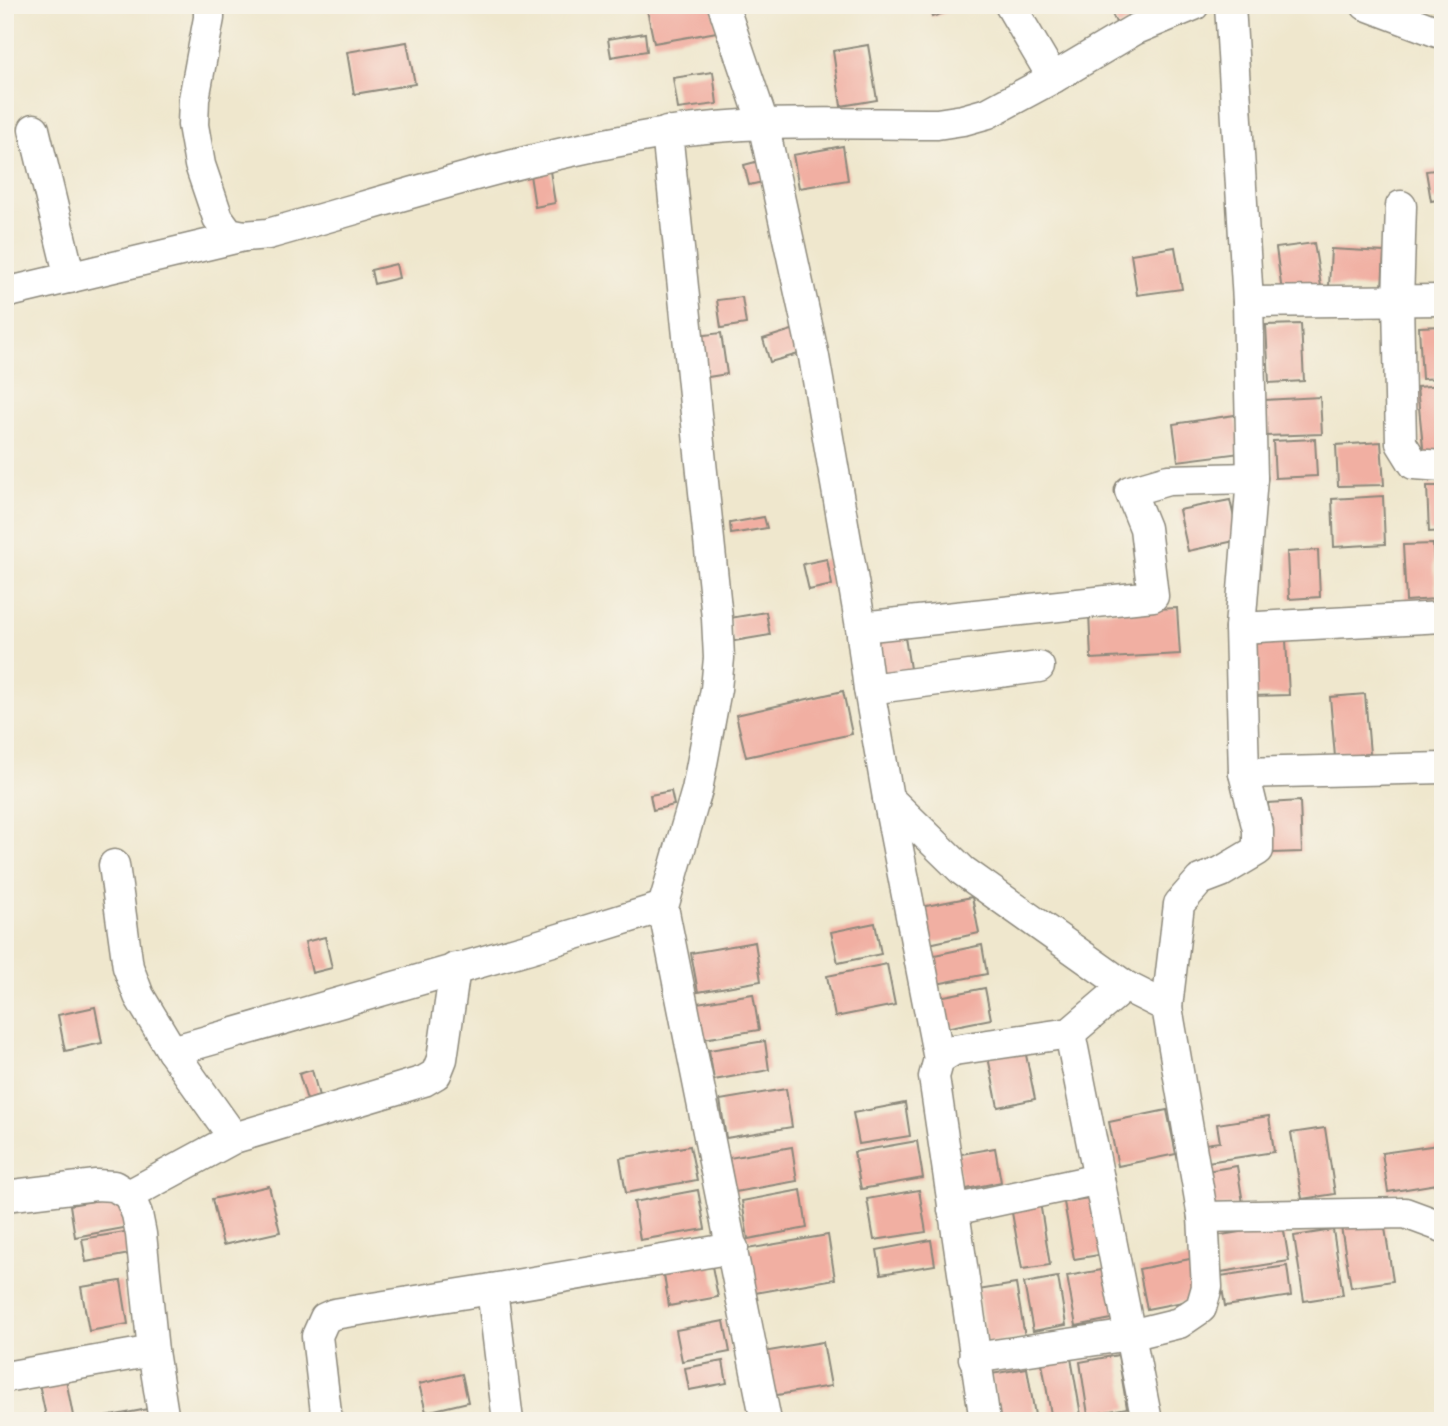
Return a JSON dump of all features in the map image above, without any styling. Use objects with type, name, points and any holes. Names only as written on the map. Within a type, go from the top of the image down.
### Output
[{"type":"street","points":[[209,5],[194,99],[193,125],[200,165],[218,218],[229,233],[244,236]]},
{"type":"street","points":[[723,5],[763,123],[814,357],[888,798],[939,1059],[934,1077],[985,1421]]},
{"type":"street","points":[[1010,5],[1053,78]]},
{"type":"street","points":[[5,293],[244,236],[268,234],[557,154],[667,132],[763,123],[937,124],[963,120],[988,113],[1134,30],[1194,5]]},
{"type":"street","points":[[974,1358],[1130,1335],[1179,1323],[1201,1308],[1207,1286],[1203,1217],[1167,1006],[1179,904],[1199,880],[1221,872],[1258,850],[1258,830],[1244,773],[1240,628],[1252,478],[1248,302],[1230,5]]},
{"type":"street","points":[[1366,5],[1443,34]]},
{"type":"street","points":[[34,129],[70,278]]},
{"type":"street","points":[[667,132],[719,658],[716,689],[697,790],[663,907],[766,1421]]},
{"type":"street","points":[[1401,205],[1398,301],[1401,443],[1414,464],[1443,466]]},
{"type":"street","points":[[1248,302],[1443,300]]},
{"type":"street","points":[[861,627],[1153,596],[1146,528],[1130,491],[1168,480],[1252,478]]},
{"type":"street","points":[[1240,628],[1443,617]]},
{"type":"street","points":[[869,689],[1039,667]]},
{"type":"street","points":[[1244,773],[1443,768]]},
{"type":"street","points":[[888,798],[963,871],[1125,986],[1167,1006]]},
{"type":"street","points":[[114,865],[128,967],[139,996],[172,1051],[234,1138]]},
{"type":"street","points":[[172,1051],[663,907]]},
{"type":"street","points":[[129,1195],[234,1138],[424,1081],[436,1074],[442,1059],[455,968]]},
{"type":"street","points":[[939,1059],[954,1050],[1070,1033],[1125,986]]},
{"type":"street","points":[[1070,1033],[1147,1421]]},
{"type":"street","points":[[953,1210],[1099,1179]]},
{"type":"street","points":[[5,1196],[96,1185],[114,1186],[129,1195],[138,1214],[153,1351],[164,1421]]},
{"type":"street","points":[[1203,1217],[1405,1213],[1443,1227]]},
{"type":"street","points":[[327,1421],[317,1336],[325,1318],[334,1314],[733,1248]]},
{"type":"street","points":[[492,1289],[508,1421]]},
{"type":"street","points":[[5,1377],[153,1351]]},
{"type":"building","points":[[646,5],[713,5],[717,32],[654,43]]},
{"type":"building","points":[[928,5],[965,5],[965,6],[932,17]]},
{"type":"building","points":[[1108,5],[1166,5],[1118,27]]},
{"type":"building","points":[[645,33],[647,51],[611,57],[608,39]]},
{"type":"building","points":[[407,42],[415,84],[354,94],[347,52]]},
{"type":"building","points":[[868,45],[877,100],[841,106],[833,51]]},
{"type":"building","points":[[713,72],[717,104],[678,109],[673,78]]},
{"type":"building","points":[[843,146],[848,180],[799,188],[793,155]]},
{"type":"building","points":[[767,159],[772,180],[749,185],[744,165]]},
{"type":"building","points":[[1443,169],[1443,199],[1431,201],[1426,171]]},
{"type":"building","points":[[550,171],[555,203],[535,207],[530,175]]},
{"type":"building","points":[[1314,243],[1321,286],[1282,292],[1276,248]]},
{"type":"building","points":[[1175,247],[1182,289],[1137,295],[1131,254]]},
{"type":"building","points":[[1331,249],[1384,252],[1382,288],[1329,286]]},
{"type":"building","points":[[396,264],[399,278],[374,284],[371,270]]},
{"type":"building","points":[[742,297],[746,324],[721,328],[717,300]]},
{"type":"building","points":[[1301,324],[1304,381],[1269,383],[1266,325]]},
{"type":"building","points":[[1443,326],[1443,378],[1422,379],[1419,327]]},
{"type":"building","points":[[795,329],[802,353],[770,362],[763,339]]},
{"type":"building","points":[[721,333],[727,374],[702,378],[696,336]]},
{"type":"building","points":[[1443,385],[1443,455],[1424,457],[1417,387]]},
{"type":"building","points":[[1320,397],[1322,434],[1265,436],[1264,400]]},
{"type":"building","points":[[1235,415],[1241,453],[1178,461],[1173,424]]},
{"type":"building","points":[[1315,439],[1317,476],[1275,478],[1273,441]]},
{"type":"building","points":[[1381,442],[1384,485],[1338,486],[1336,445]]},
{"type":"building","points":[[1427,486],[1443,486],[1443,531],[1429,532]]},
{"type":"building","points":[[1383,496],[1385,544],[1334,547],[1332,499]]},
{"type":"building","points":[[1230,500],[1239,540],[1188,551],[1179,510]]},
{"type":"building","points":[[764,517],[767,528],[731,534],[730,523]]},
{"type":"building","points":[[1433,544],[1436,599],[1406,601],[1403,545]]},
{"type":"building","points":[[1318,550],[1320,597],[1289,599],[1287,552]]},
{"type":"building","points":[[827,559],[832,585],[809,590],[803,564]]},
{"type":"building","points":[[1177,608],[1180,654],[1091,659],[1089,612]]},
{"type":"building","points":[[766,612],[770,635],[734,641],[730,618]]},
{"type":"building","points":[[904,631],[911,675],[878,680],[872,636]]},
{"type":"building","points":[[1286,640],[1289,695],[1252,696],[1249,642]]},
{"type":"building","points":[[843,691],[852,734],[746,757],[736,715]]},
{"type":"building","points":[[1365,694],[1370,754],[1335,757],[1330,697]]},
{"type":"building","points":[[671,791],[674,805],[653,810],[650,795]]},
{"type":"building","points":[[1300,801],[1302,852],[1271,853],[1268,803]]},
{"type":"building","points":[[972,897],[979,933],[929,944],[921,907]]},
{"type":"building","points":[[875,923],[881,954],[838,963],[831,932]]},
{"type":"building","points":[[325,937],[332,968],[312,973],[305,942]]},
{"type":"building","points":[[755,942],[761,981],[698,992],[691,953]]},
{"type":"building","points":[[982,945],[987,974],[931,985],[925,957]]},
{"type":"building","points":[[887,964],[895,1005],[835,1017],[827,976]]},
{"type":"building","points":[[985,988],[991,1019],[940,1029],[934,998]]},
{"type":"building","points":[[753,994],[759,1030],[703,1039],[697,1003]]},
{"type":"building","points":[[95,1007],[102,1043],[65,1051],[58,1015]]},
{"type":"building","points":[[765,1041],[769,1070],[714,1080],[709,1050]]},
{"type":"building","points":[[1025,1050],[1035,1099],[998,1107],[988,1057]]},
{"type":"building","points":[[312,1070],[319,1096],[307,1100],[299,1074]]},
{"type":"building","points":[[786,1089],[792,1127],[726,1138],[720,1100]]},
{"type":"building","points":[[905,1103],[910,1136],[859,1144],[853,1113]]},
{"type":"building","points":[[1167,1110],[1176,1154],[1118,1166],[1109,1122]]},
{"type":"building","points":[[1269,1116],[1274,1152],[1207,1162],[1204,1144],[1220,1142],[1217,1124]]},
{"type":"building","points":[[1325,1128],[1335,1194],[1302,1199],[1291,1133]]},
{"type":"building","points":[[917,1141],[923,1178],[861,1189],[854,1152]]},
{"type":"building","points":[[1438,1145],[1443,1183],[1388,1192],[1382,1153]]},
{"type":"building","points":[[690,1146],[697,1180],[626,1193],[620,1158]]},
{"type":"building","points":[[792,1147],[797,1181],[735,1192],[729,1158]]},
{"type":"building","points":[[995,1148],[1001,1182],[962,1190],[956,1155]]},
{"type":"building","points":[[1237,1166],[1243,1203],[1212,1208],[1206,1171]]},
{"type":"building","points":[[269,1186],[280,1232],[223,1245],[212,1199]]},
{"type":"building","points":[[698,1190],[705,1229],[640,1240],[634,1202]]},
{"type":"building","points":[[801,1190],[807,1228],[748,1239],[742,1201]]},
{"type":"building","points":[[919,1190],[926,1232],[874,1240],[867,1199]]},
{"type":"building","points":[[123,1196],[129,1227],[75,1237],[70,1205]]},
{"type":"building","points":[[1095,1197],[1105,1254],[1074,1259],[1064,1202]]},
{"type":"building","points":[[1040,1202],[1050,1265],[1022,1269],[1011,1207]]},
{"type":"building","points":[[1384,1221],[1393,1281],[1351,1287],[1341,1227]]},
{"type":"building","points":[[1283,1225],[1289,1261],[1221,1272],[1215,1236]]},
{"type":"building","points":[[1333,1230],[1343,1295],[1304,1301],[1294,1236]]},
{"type":"building","points":[[131,1231],[135,1253],[86,1262],[82,1239]]},
{"type":"building","points":[[828,1235],[835,1279],[755,1293],[747,1249]]},
{"type":"building","points":[[931,1240],[935,1265],[881,1274],[877,1250]]},
{"type":"building","points":[[1190,1259],[1198,1299],[1147,1309],[1139,1269]]},
{"type":"building","points":[[711,1261],[718,1297],[669,1306],[663,1269]]},
{"type":"building","points":[[1287,1266],[1291,1296],[1225,1306],[1220,1276]]},
{"type":"building","points":[[1108,1269],[1116,1318],[1076,1326],[1067,1276]]},
{"type":"building","points":[[1058,1277],[1066,1325],[1033,1331],[1024,1283]]},
{"type":"building","points":[[121,1281],[128,1324],[89,1331],[81,1287]]},
{"type":"building","points":[[1016,1284],[1025,1337],[987,1343],[978,1290]]},
{"type":"building","points":[[724,1321],[730,1352],[682,1361],[676,1330]]},
{"type":"building","points":[[823,1342],[831,1386],[771,1396],[763,1352]]},
{"type":"building","points":[[1118,1355],[1127,1408],[1088,1415],[1080,1362]]},
{"type":"building","points":[[1071,1358],[1081,1415],[1052,1420],[1042,1363]]},
{"type":"building","points":[[723,1361],[727,1383],[689,1390],[685,1368]]},
{"type":"building","points":[[1027,1368],[1036,1421],[1000,1421],[991,1374]]},
{"type":"building","points":[[65,1374],[74,1421],[47,1421],[38,1379]]},
{"type":"building","points":[[462,1374],[468,1402],[426,1412],[419,1384]]},
{"type":"building","points":[[148,1409],[150,1421],[94,1421],[94,1419]]}]
